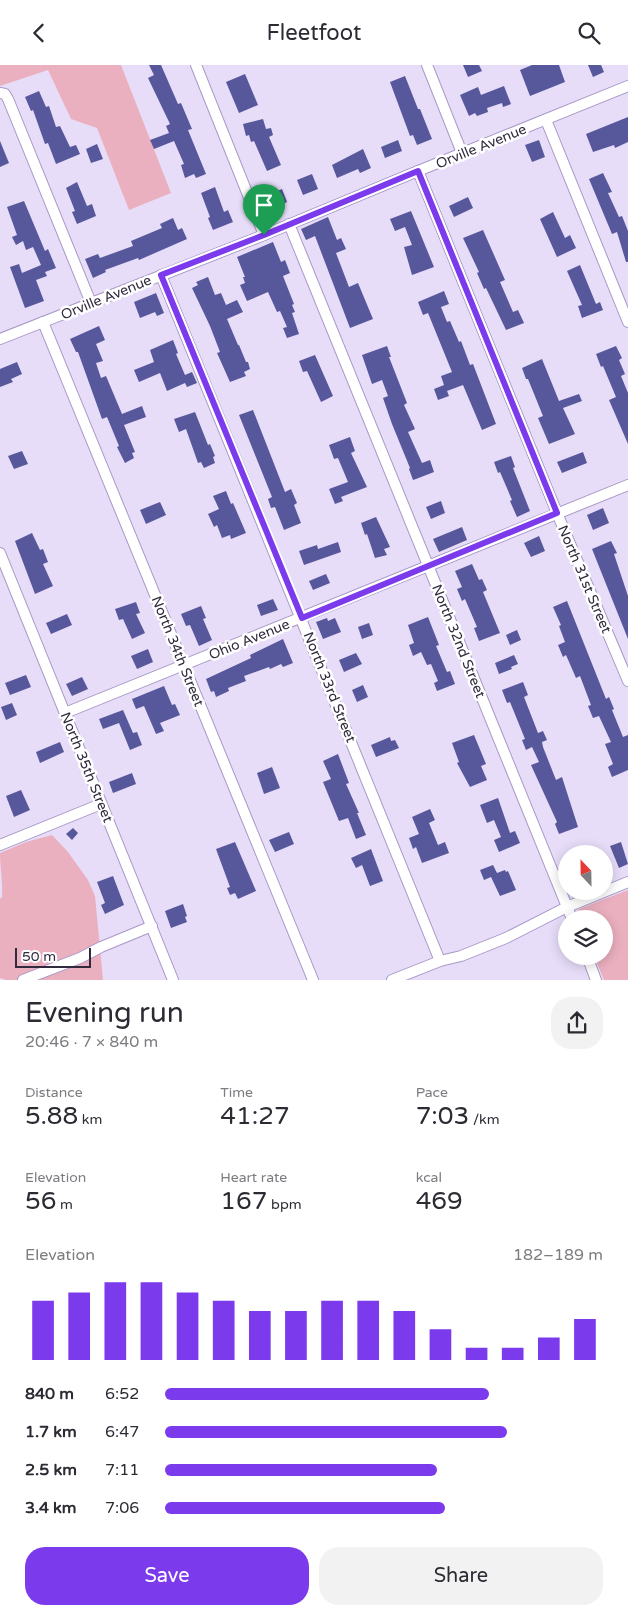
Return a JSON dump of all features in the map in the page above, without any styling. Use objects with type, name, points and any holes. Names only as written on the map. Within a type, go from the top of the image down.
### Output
[{"type":"street","points":[[196,65],[264,235]]},
{"type":"street","points":[[427,65],[462,153]]},
{"type":"street","name":"Orville Avenue","points":[[0,339],[264,235],[628,86]]},
{"type":"street","points":[[0,93],[5,93],[8,99],[91,303]]},
{"type":"street","points":[[546,120],[628,322]]},
{"type":"street","name":"North 31st Street","points":[[418,171],[557,513],[628,681]]},
{"type":"street","name":"North 32nd Street","points":[[289,224],[568,910]]},
{"type":"street","name":"North 33rd Street","points":[[161,275],[440,961]]},
{"type":"street","name":"North 34th Street","points":[[43,322],[313,980]]},
{"type":"street","name":"Ohio Avenue","points":[[65,713],[628,485]]},
{"type":"street","name":"North 35th Street","points":[[0,553],[174,980]]},
{"type":"street","points":[[0,845],[101,804]]},
{"type":"street","points":[[392,980],[506,938],[567,907],[628,883]]},
{"type":"street","points":[[23,980],[80,958],[101,947],[152,926]]},
{"type":"street","points":[[590,965],[596,980]]},
{"type":"shaded area","points":[[0,65],[121,65],[171,193],[129,210],[97,128],[71,119],[48,70],[0,86]]},
{"type":"shaded area","points":[[52,835],[68,852],[88,880],[95,896],[103,980],[6,980],[0,978],[0,899],[2,892],[0,853],[26,842]]},
{"type":"shaded area","points":[[628,890],[628,980],[604,980],[598,965],[613,965],[613,910],[579,910],[602,900],[613,900],[613,896]]},
{"type":"building","points":[[149,65],[161,65],[178,104],[181,103],[192,129],[188,130],[206,174],[196,178],[194,174],[185,178],[181,165],[184,164],[174,141],[154,149],[150,140],[169,133],[166,126],[170,124],[148,78],[154,75]]},
{"type":"building","points":[[463,65],[479,65],[482,71],[468,77]]},
{"type":"building","points":[[532,65],[559,65],[565,82],[530,96],[520,70]]},
{"type":"building","points":[[588,65],[601,65],[604,72],[593,77]]},
{"type":"building","points":[[245,74],[258,105],[239,113],[226,82]]},
{"type":"building","points":[[405,76],[432,139],[417,145],[413,135],[410,136],[390,82]]},
{"type":"building","points":[[504,86],[511,104],[503,107],[502,103],[487,108],[488,112],[477,116],[475,113],[469,116],[460,95],[478,87],[481,95]]},
{"type":"building","points":[[39,91],[46,107],[49,106],[56,127],[60,126],[70,147],[76,145],[80,154],[56,164],[48,143],[45,144],[33,110],[31,111],[25,97]]},
{"type":"building","points":[[628,117],[628,142],[615,148],[614,145],[593,152],[586,134]]},
{"type":"building","points":[[263,119],[266,129],[271,128],[273,135],[269,137],[281,165],[267,171],[254,141],[251,142],[249,135],[246,136],[243,124]]},
{"type":"building","points":[[398,140],[402,151],[385,158],[381,147]]},
{"type":"building","points":[[539,140],[545,157],[532,162],[525,145]]},
{"type":"building","points":[[0,141],[9,163],[0,167]]},
{"type":"building","points":[[97,144],[103,159],[91,163],[86,149]]},
{"type":"building","points":[[363,149],[371,168],[360,173],[358,169],[337,178],[332,165]]},
{"type":"building","points":[[603,173],[612,192],[608,193],[619,217],[622,216],[628,231],[628,262],[626,262],[617,232],[612,234],[589,179]]},
{"type":"building","points":[[312,174],[318,189],[303,195],[297,180]]},
{"type":"building","points":[[77,182],[87,206],[92,204],[96,216],[77,224],[72,212],[75,211],[66,188]]},
{"type":"building","points":[[215,187],[224,212],[228,210],[233,222],[213,230],[201,193]]},
{"type":"building","points":[[282,189],[287,202],[271,209],[266,196]]},
{"type":"building","points":[[468,197],[473,208],[454,217],[449,206]]},
{"type":"building","points":[[24,201],[45,251],[48,249],[56,268],[45,272],[47,276],[36,280],[44,301],[25,308],[10,267],[19,264],[22,273],[41,265],[33,247],[26,250],[23,241],[16,245],[12,237],[17,235],[7,207]]},
{"type":"building","points":[[411,211],[434,267],[412,275],[404,247],[412,245],[405,227],[395,231],[390,219]]},
{"type":"building","points":[[553,212],[565,238],[570,235],[576,248],[557,257],[540,219]]},
{"type":"building","points":[[328,217],[337,240],[341,238],[346,249],[336,253],[349,287],[358,283],[373,319],[350,328],[315,236],[306,240],[301,229]]},
{"type":"building","points":[[173,218],[178,230],[182,228],[187,239],[139,260],[138,258],[105,270],[106,272],[93,278],[85,259],[98,254],[100,258],[133,246],[131,241],[162,228],[160,224]]},
{"type":"building","points":[[483,230],[505,280],[500,282],[513,312],[518,310],[524,323],[506,330],[486,288],[484,289],[477,273],[479,272],[463,238]]},
{"type":"building","points":[[273,242],[281,262],[285,260],[290,273],[283,276],[294,304],[292,305],[295,312],[292,313],[299,334],[287,338],[283,328],[287,327],[280,311],[277,312],[268,292],[247,301],[240,285],[245,283],[243,277],[245,277],[237,257]]},
{"type":"building","points":[[580,265],[596,304],[600,302],[603,310],[582,318],[578,306],[582,305],[567,271]]},
{"type":"building","points":[[208,277],[215,295],[221,293],[226,305],[237,300],[243,312],[227,319],[250,369],[244,372],[246,376],[230,382],[217,353],[220,352],[210,326],[192,288],[198,285],[196,282]]},
{"type":"building","points":[[444,291],[449,304],[441,307],[447,322],[450,321],[459,342],[461,341],[470,365],[473,364],[496,424],[482,430],[463,385],[447,391],[449,396],[438,400],[434,389],[444,385],[441,376],[452,372],[428,313],[423,315],[418,302]]},
{"type":"building","points":[[156,293],[164,313],[157,316],[155,312],[140,318],[134,302]]},
{"type":"building","points":[[99,326],[105,340],[96,344],[103,361],[96,363],[101,378],[106,376],[122,414],[142,406],[146,417],[124,425],[135,452],[132,453],[134,458],[125,463],[117,447],[119,446],[107,417],[102,419],[78,352],[76,352],[70,339]]},
{"type":"building","points":[[173,340],[178,353],[176,354],[185,375],[192,372],[197,383],[187,387],[185,383],[167,391],[160,373],[139,382],[134,370],[154,362],[150,350]]},
{"type":"building","points":[[387,346],[391,357],[389,357],[407,403],[404,405],[415,429],[408,432],[422,463],[430,460],[434,472],[413,480],[383,398],[388,396],[382,380],[372,384],[362,355]]},
{"type":"building","points":[[616,346],[622,358],[619,360],[625,374],[621,376],[628,393],[628,444],[609,400],[616,397],[596,354]]},
{"type":"building","points":[[315,355],[333,396],[321,402],[307,371],[303,372],[299,361]]},
{"type":"building","points":[[542,359],[559,401],[579,394],[582,401],[563,408],[575,434],[549,444],[538,418],[543,416],[522,368]]},
{"type":"building","points":[[17,362],[22,374],[11,379],[13,382],[0,387],[0,369]]},
{"type":"building","points":[[253,410],[285,492],[291,489],[297,503],[294,505],[301,523],[284,530],[275,507],[271,508],[268,499],[272,497],[239,415]]},
{"type":"building","points":[[195,412],[208,445],[210,444],[215,456],[213,457],[215,463],[204,468],[201,462],[198,463],[186,429],[179,432],[174,419]]},
{"type":"building","points":[[350,437],[355,451],[351,453],[367,487],[341,497],[343,501],[335,504],[329,489],[348,482],[338,458],[334,459],[329,445]]},
{"type":"building","points":[[22,451],[28,464],[14,469],[8,456]]},
{"type":"building","points":[[583,452],[587,463],[562,473],[557,462]]},
{"type":"building","points":[[511,456],[515,467],[513,468],[530,511],[517,517],[510,501],[512,500],[494,462]]},
{"type":"building","points":[[226,491],[246,533],[231,539],[230,535],[222,538],[217,525],[214,527],[208,514],[219,509],[213,496]]},
{"type":"building","points":[[441,501],[445,513],[431,519],[426,507]]},
{"type":"building","points":[[160,502],[166,515],[146,524],[140,510]]},
{"type":"building","points":[[603,508],[609,523],[593,530],[587,515]]},
{"type":"building","points":[[376,517],[390,547],[384,549],[387,555],[375,558],[361,523]]},
{"type":"building","points":[[462,527],[467,540],[439,552],[433,539]]},
{"type":"building","points":[[32,533],[40,550],[43,549],[48,562],[43,564],[53,586],[35,594],[15,541]]},
{"type":"building","points":[[539,536],[545,551],[531,557],[524,543]]},
{"type":"building","points":[[611,541],[617,553],[614,554],[628,596],[628,639],[592,549]]},
{"type":"building","points":[[338,542],[341,552],[304,565],[299,551],[317,545],[318,549]]},
{"type":"building","points":[[472,564],[479,580],[482,579],[487,590],[483,592],[500,633],[479,641],[474,628],[477,627],[465,599],[462,601],[457,589],[462,587],[455,571]]},
{"type":"building","points":[[326,574],[330,583],[313,590],[309,581]]},
{"type":"building","points":[[273,599],[278,610],[261,616],[257,605]]},
{"type":"building","points":[[567,601],[606,699],[609,697],[614,709],[612,710],[623,737],[628,735],[628,770],[612,777],[608,767],[613,764],[605,744],[611,742],[599,716],[593,718],[588,706],[591,705],[580,676],[576,678],[566,655],[563,657],[558,645],[565,642],[559,626],[561,625],[553,607]]},
{"type":"building","points":[[136,602],[140,613],[136,614],[145,633],[132,639],[123,619],[119,620],[115,609]]},
{"type":"building","points":[[201,606],[206,618],[203,619],[212,640],[199,646],[190,625],[186,626],[181,614]]},
{"type":"building","points":[[67,614],[72,625],[51,634],[46,623]]},
{"type":"building","points":[[428,617],[439,645],[436,646],[447,672],[450,671],[455,684],[437,691],[434,683],[438,681],[431,664],[427,665],[421,652],[413,656],[409,645],[414,643],[408,625]]},
{"type":"building","points":[[327,618],[328,621],[335,618],[341,632],[323,639],[316,622]]},
{"type":"building","points":[[369,623],[373,635],[362,639],[358,627]]},
{"type":"building","points":[[517,630],[521,640],[510,645],[506,635]]},
{"type":"building","points":[[283,639],[293,663],[283,667],[281,664],[270,669],[269,667],[244,676],[246,681],[228,688],[229,691],[216,697],[214,691],[211,692],[206,679],[251,658],[250,655]]},
{"type":"building","points":[[148,649],[153,662],[137,669],[131,656]]},
{"type":"building","points":[[356,653],[362,664],[344,672],[339,660]]},
{"type":"building","points":[[514,655],[518,664],[511,667],[512,669],[499,674],[495,663]]},
{"type":"building","points":[[26,675],[31,687],[10,695],[5,683]]},
{"type":"building","points":[[82,677],[88,689],[72,696],[66,684]]},
{"type":"building","points":[[523,682],[528,695],[524,697],[538,733],[543,731],[547,740],[542,742],[543,747],[556,780],[562,777],[578,827],[559,834],[555,824],[557,822],[531,765],[539,762],[532,747],[526,750],[522,740],[525,739],[510,702],[507,703],[502,690]]},
{"type":"building","points":[[363,685],[368,697],[357,702],[352,690]]},
{"type":"building","points":[[164,686],[172,705],[175,704],[180,715],[160,723],[164,731],[156,734],[144,706],[136,709],[132,699]]},
{"type":"building","points":[[12,703],[17,715],[6,720],[1,707]]},
{"type":"building","points":[[123,710],[133,733],[137,732],[142,745],[130,750],[119,723],[103,729],[99,719]]},
{"type":"building","points":[[474,735],[486,764],[481,766],[487,780],[470,787],[457,763],[459,762],[452,743]]},
{"type":"building","points":[[390,737],[391,741],[395,740],[399,748],[376,757],[371,745]]},
{"type":"building","points":[[60,742],[64,752],[40,763],[36,752]]},
{"type":"building","points":[[338,754],[349,783],[346,784],[359,813],[357,813],[366,835],[356,839],[348,818],[339,821],[323,782],[331,779],[323,761]]},
{"type":"building","points":[[272,767],[280,788],[264,794],[257,773]]},
{"type":"building","points":[[132,773],[136,784],[113,793],[109,782]]},
{"type":"building","points":[[21,790],[30,810],[14,817],[6,796]]},
{"type":"building","points":[[498,798],[510,833],[515,831],[520,843],[499,852],[494,840],[501,837],[494,820],[487,823],[480,805]]},
{"type":"building","points":[[430,809],[435,820],[429,823],[438,845],[445,842],[449,853],[422,863],[416,847],[413,849],[409,838],[419,834],[412,817]]},
{"type":"building","points":[[73,828],[78,833],[72,840],[66,834]]},
{"type":"building","points":[[289,832],[294,844],[275,852],[269,840]]},
{"type":"building","points":[[235,842],[256,891],[238,899],[235,893],[230,895],[227,888],[230,887],[216,849]]},
{"type":"building","points":[[621,842],[628,864],[619,868],[613,853],[613,845]]},
{"type":"building","points":[[371,849],[383,881],[370,886],[362,865],[356,868],[351,858]]},
{"type":"building","points":[[493,865],[497,873],[505,870],[506,872],[508,871],[516,890],[500,896],[491,877],[484,880],[480,870]]},
{"type":"building","points":[[113,876],[124,905],[105,914],[101,905],[105,903],[97,882]]},
{"type":"building","points":[[183,904],[187,922],[171,928],[165,911]]},
{"type":"route","points":[[418,171],[557,513],[302,618],[161,275],[264,235],[418,171]]}]
